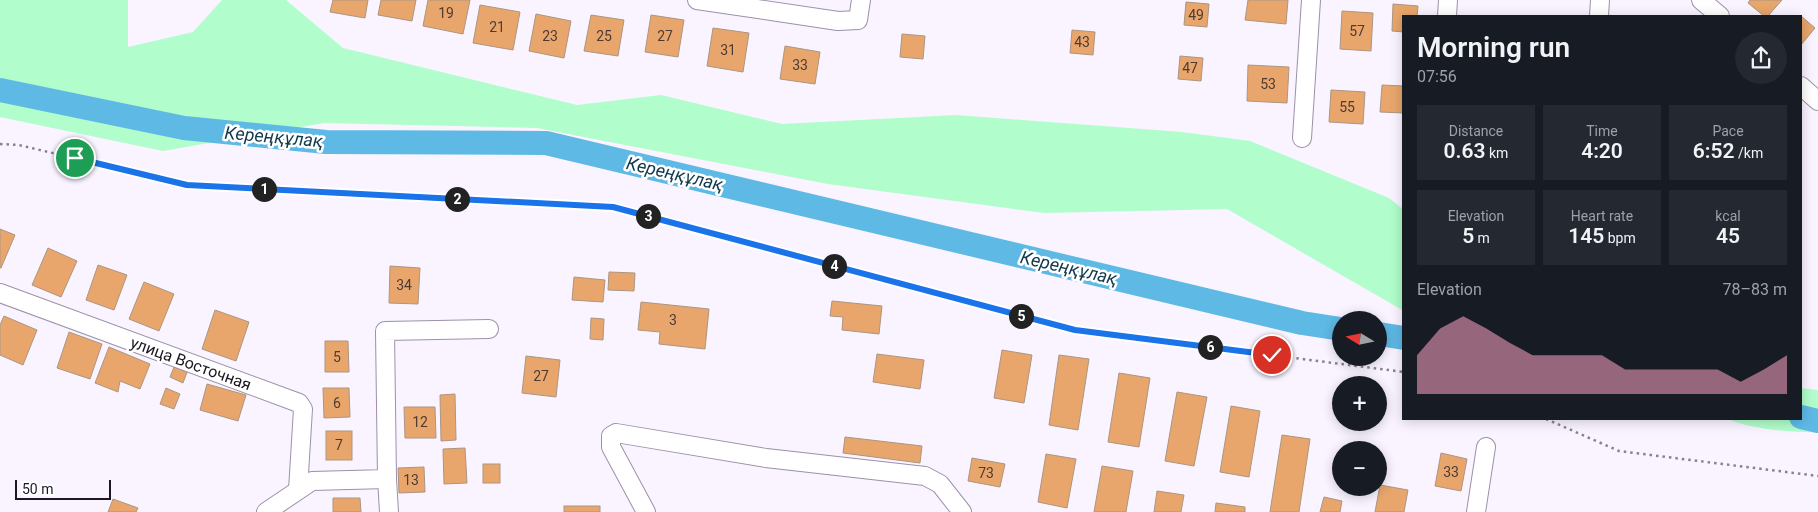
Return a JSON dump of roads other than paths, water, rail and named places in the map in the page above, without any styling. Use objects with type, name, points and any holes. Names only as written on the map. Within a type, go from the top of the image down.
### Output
[{"type":"street","points":[[697,0],[838,21],[858,20],[861,0]]},
{"type":"street","points":[[1302,138],[1311,0]]},
{"type":"street","points":[[1447,15],[1448,0]]},
{"type":"street","points":[[1599,15],[1600,0]]},
{"type":"street","points":[[1701,0],[1719,15]]},
{"type":"street","points":[[1802,87],[1818,101]]},
{"type":"street","name":"улица Восточная","points":[[0,293],[300,403],[303,408],[298,490]]},
{"type":"street","points":[[389,512],[385,331],[489,330]]},
{"type":"street","points":[[646,512],[612,447],[611,436],[616,433],[766,458],[924,476],[940,484],[962,512]]},
{"type":"street","points":[[1476,512],[1486,447]]},
{"type":"street","points":[[266,512],[312,481],[388,479]]},
{"type":"waterway","name":"Кереңқұлақ","points":[[0,90],[184,128],[326,142],[546,143],[1302,323],[1332,328]]},
{"type":"waterway","name":"Кереңқұлақ","points":[[1388,335],[1402,338]]},
{"type":"waterway","name":"Кереңқұлақ","points":[[1802,417],[1818,421]]}]
